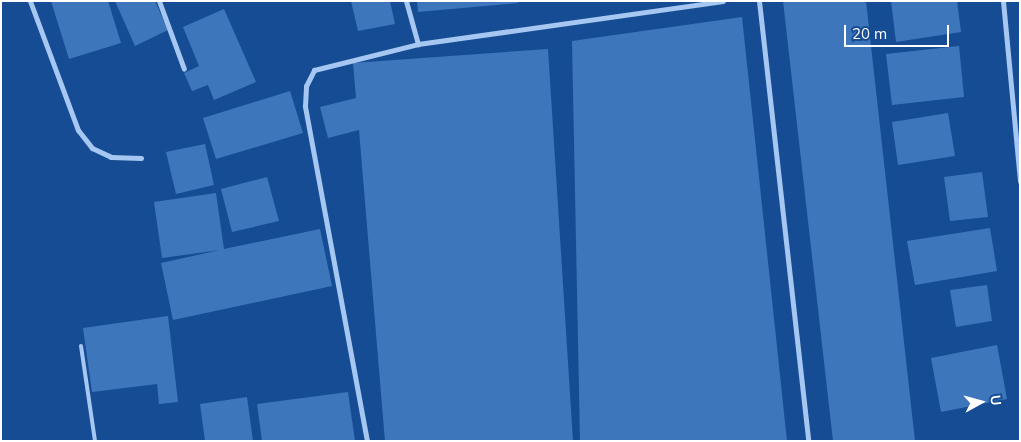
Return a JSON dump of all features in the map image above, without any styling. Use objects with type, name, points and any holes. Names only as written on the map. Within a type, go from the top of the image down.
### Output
[{"type":"street","points":[[30,1],[78,130],[92,148],[110,157],[141,158]]},
{"type":"street","points":[[158,1],[184,69]]},
{"type":"street","points":[[406,1],[418,44]]},
{"type":"street","points":[[367,441],[305,106],[306,86],[314,70],[418,44],[723,1]]},
{"type":"street","points":[[759,1],[808,441]]},
{"type":"street","points":[[1003,1],[1020,181]]},
{"type":"lane","points":[[81,346],[95,441]]},
{"type":"building","points":[[51,1],[108,1],[121,43],[69,59]]},
{"type":"building","points":[[115,1],[155,1],[168,30],[135,46]]},
{"type":"building","points":[[351,1],[390,1],[395,24],[358,31]]},
{"type":"building","points":[[417,1],[518,1],[518,3],[418,12]]},
{"type":"building","points":[[783,1],[866,1],[915,441],[833,441]]},
{"type":"building","points":[[891,1],[957,1],[961,32],[896,42]]},
{"type":"building","points":[[224,9],[256,82],[214,100],[208,85],[192,91],[184,73],[199,66],[183,27]]},
{"type":"building","points":[[742,17],[787,441],[580,441],[572,41]]},
{"type":"building","points":[[959,46],[964,97],[892,105],[886,54]]},
{"type":"building","points":[[548,49],[573,441],[385,441],[359,130],[328,138],[320,107],[356,98],[353,63]]},
{"type":"building","points":[[290,91],[303,133],[216,159],[203,118]]},
{"type":"building","points":[[948,113],[955,156],[898,165],[892,122]]},
{"type":"building","points":[[205,144],[214,185],[176,194],[166,152]]},
{"type":"building","points":[[982,172],[988,217],[950,221],[944,177]]},
{"type":"building","points":[[267,177],[279,221],[232,232],[221,189]]},
{"type":"building","points":[[216,193],[224,249],[320,229],[332,286],[173,320],[161,263],[220,250],[162,258],[154,202]]},
{"type":"building","points":[[990,228],[997,271],[915,285],[907,241]]},
{"type":"building","points":[[987,285],[992,321],[956,327],[950,290]]},
{"type":"building","points":[[168,316],[178,402],[159,404],[157,384],[92,392],[83,328]]},
{"type":"building","points":[[997,345],[1007,399],[941,412],[931,358]]},
{"type":"building","points":[[348,392],[355,441],[262,441],[257,404]]},
{"type":"building","points":[[247,397],[253,441],[205,441],[200,404]]}]
